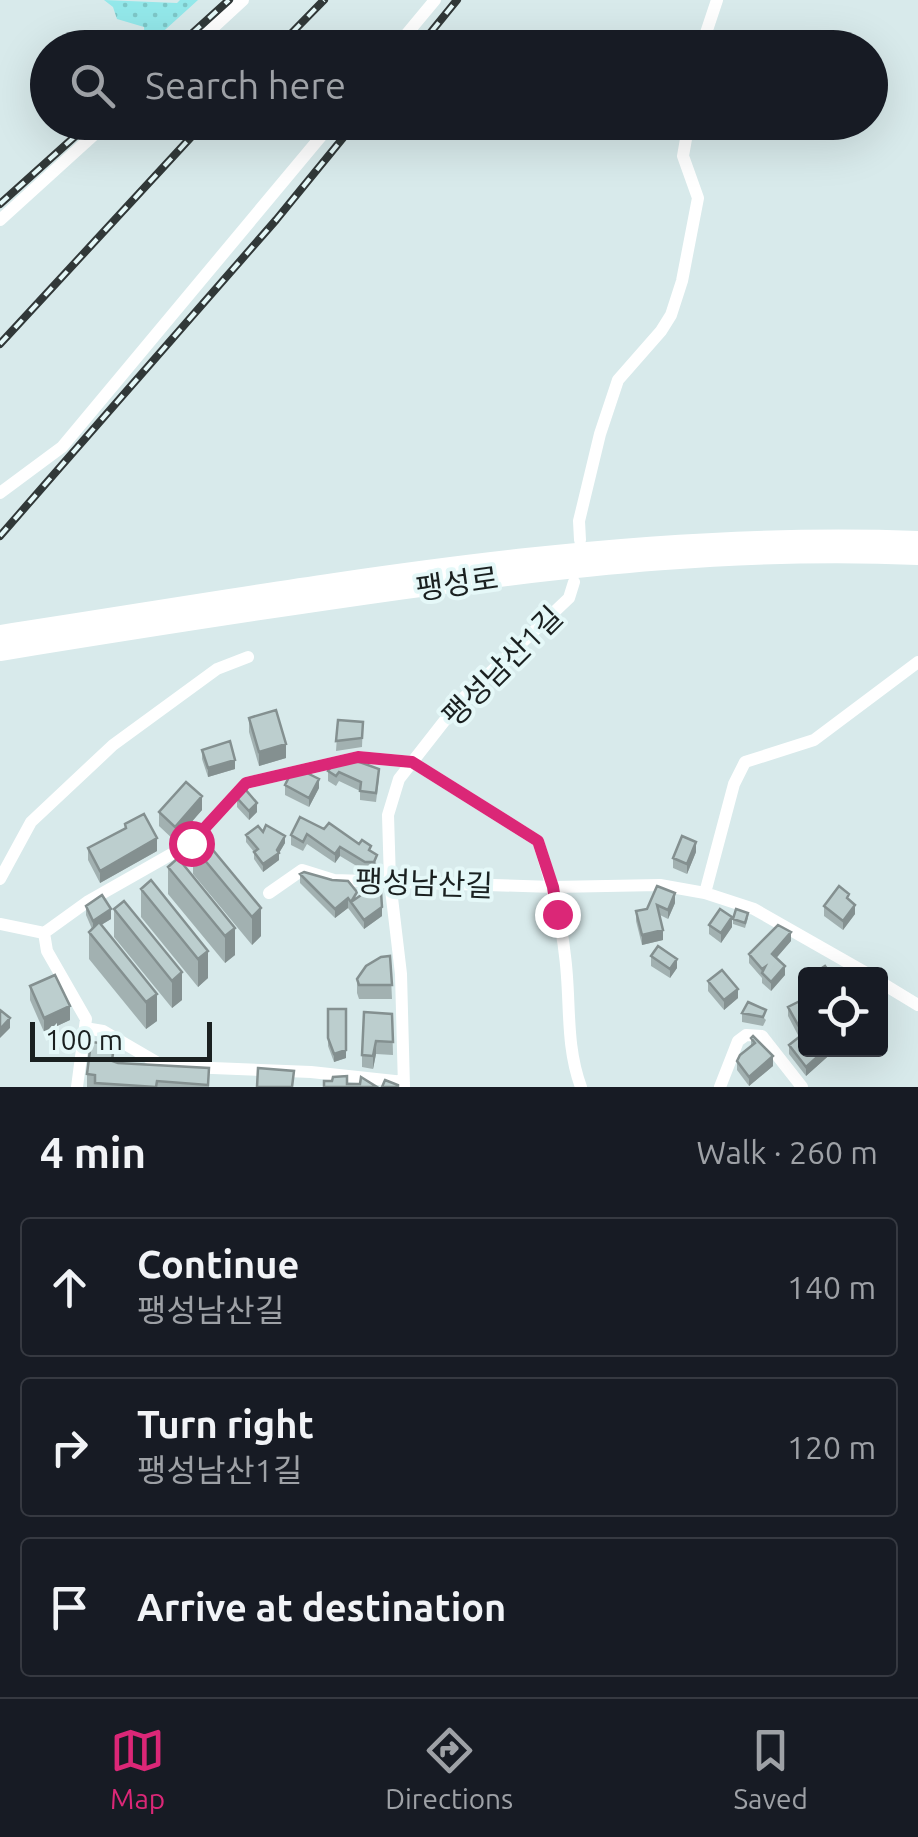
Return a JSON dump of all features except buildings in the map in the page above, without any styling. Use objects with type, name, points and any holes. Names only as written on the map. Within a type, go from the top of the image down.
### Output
[{"type":"main road","name":"팽성로","points":[[0,634],[534,556],[768,540],[918,540]]},
{"type":"main road","name":"팽성로","points":[[0,652],[246,612],[535,572],[769,556],[918,556]]},
{"type":"street","points":[[211,30],[244,0]]},
{"type":"street","points":[[410,30],[434,0]]},
{"type":"street","points":[[707,30],[717,0]]},
{"type":"street","points":[[0,220],[88,140]]},
{"type":"street","points":[[0,493],[62,447],[317,140]]},
{"type":"street","points":[[580,540],[580,522],[600,434],[618,380],[671,315],[682,282],[698,198],[683,156],[686,140]]},
{"type":"street","name":"팽성남산1길","points":[[404,1084],[401,974],[390,881],[388,815],[399,779],[460,701],[569,598],[574,582]]},
{"type":"street","points":[[0,879],[30,822],[113,744],[217,669],[248,658]]},
{"type":"street","points":[[705,893],[734,784],[745,762],[814,740],[918,662]]},
{"type":"street","points":[[0,924],[44,933],[87,902],[191,843],[246,783],[358,757],[412,762],[538,841],[553,887],[566,956],[571,1061],[581,1087]]},
{"type":"street","name":"팽성남산길","points":[[269,893],[302,870],[334,880],[553,887],[660,885],[705,893],[765,914],[856,967]]},
{"type":"street","points":[[44,933],[47,951],[86,1019],[77,1087]]},
{"type":"street","points":[[888,987],[918,1005]]},
{"type":"street","points":[[85,1028],[103,1030],[163,1066],[311,1072],[404,1084]]},
{"type":"street","points":[[720,1087],[738,1041],[754,1034],[762,1036],[802,1087]]},
{"type":"shaded area","points":[[104,0],[198,0],[165,30],[144,30],[117,19],[113,7]]},
{"type":"railway","points":[[196,30],[229,0]]},
{"type":"railway","points":[[295,30],[324,0]]},
{"type":"railway","points":[[433,30],[457,0]]},
{"type":"railway","points":[[0,204],[71,140]]},
{"type":"railway","points":[[0,344],[188,140]]},
{"type":"railway","points":[[0,536],[341,140]]},
{"type":"route","points":[[191,843],[246,783],[358,757],[412,762],[538,841],[557,914]]}]
